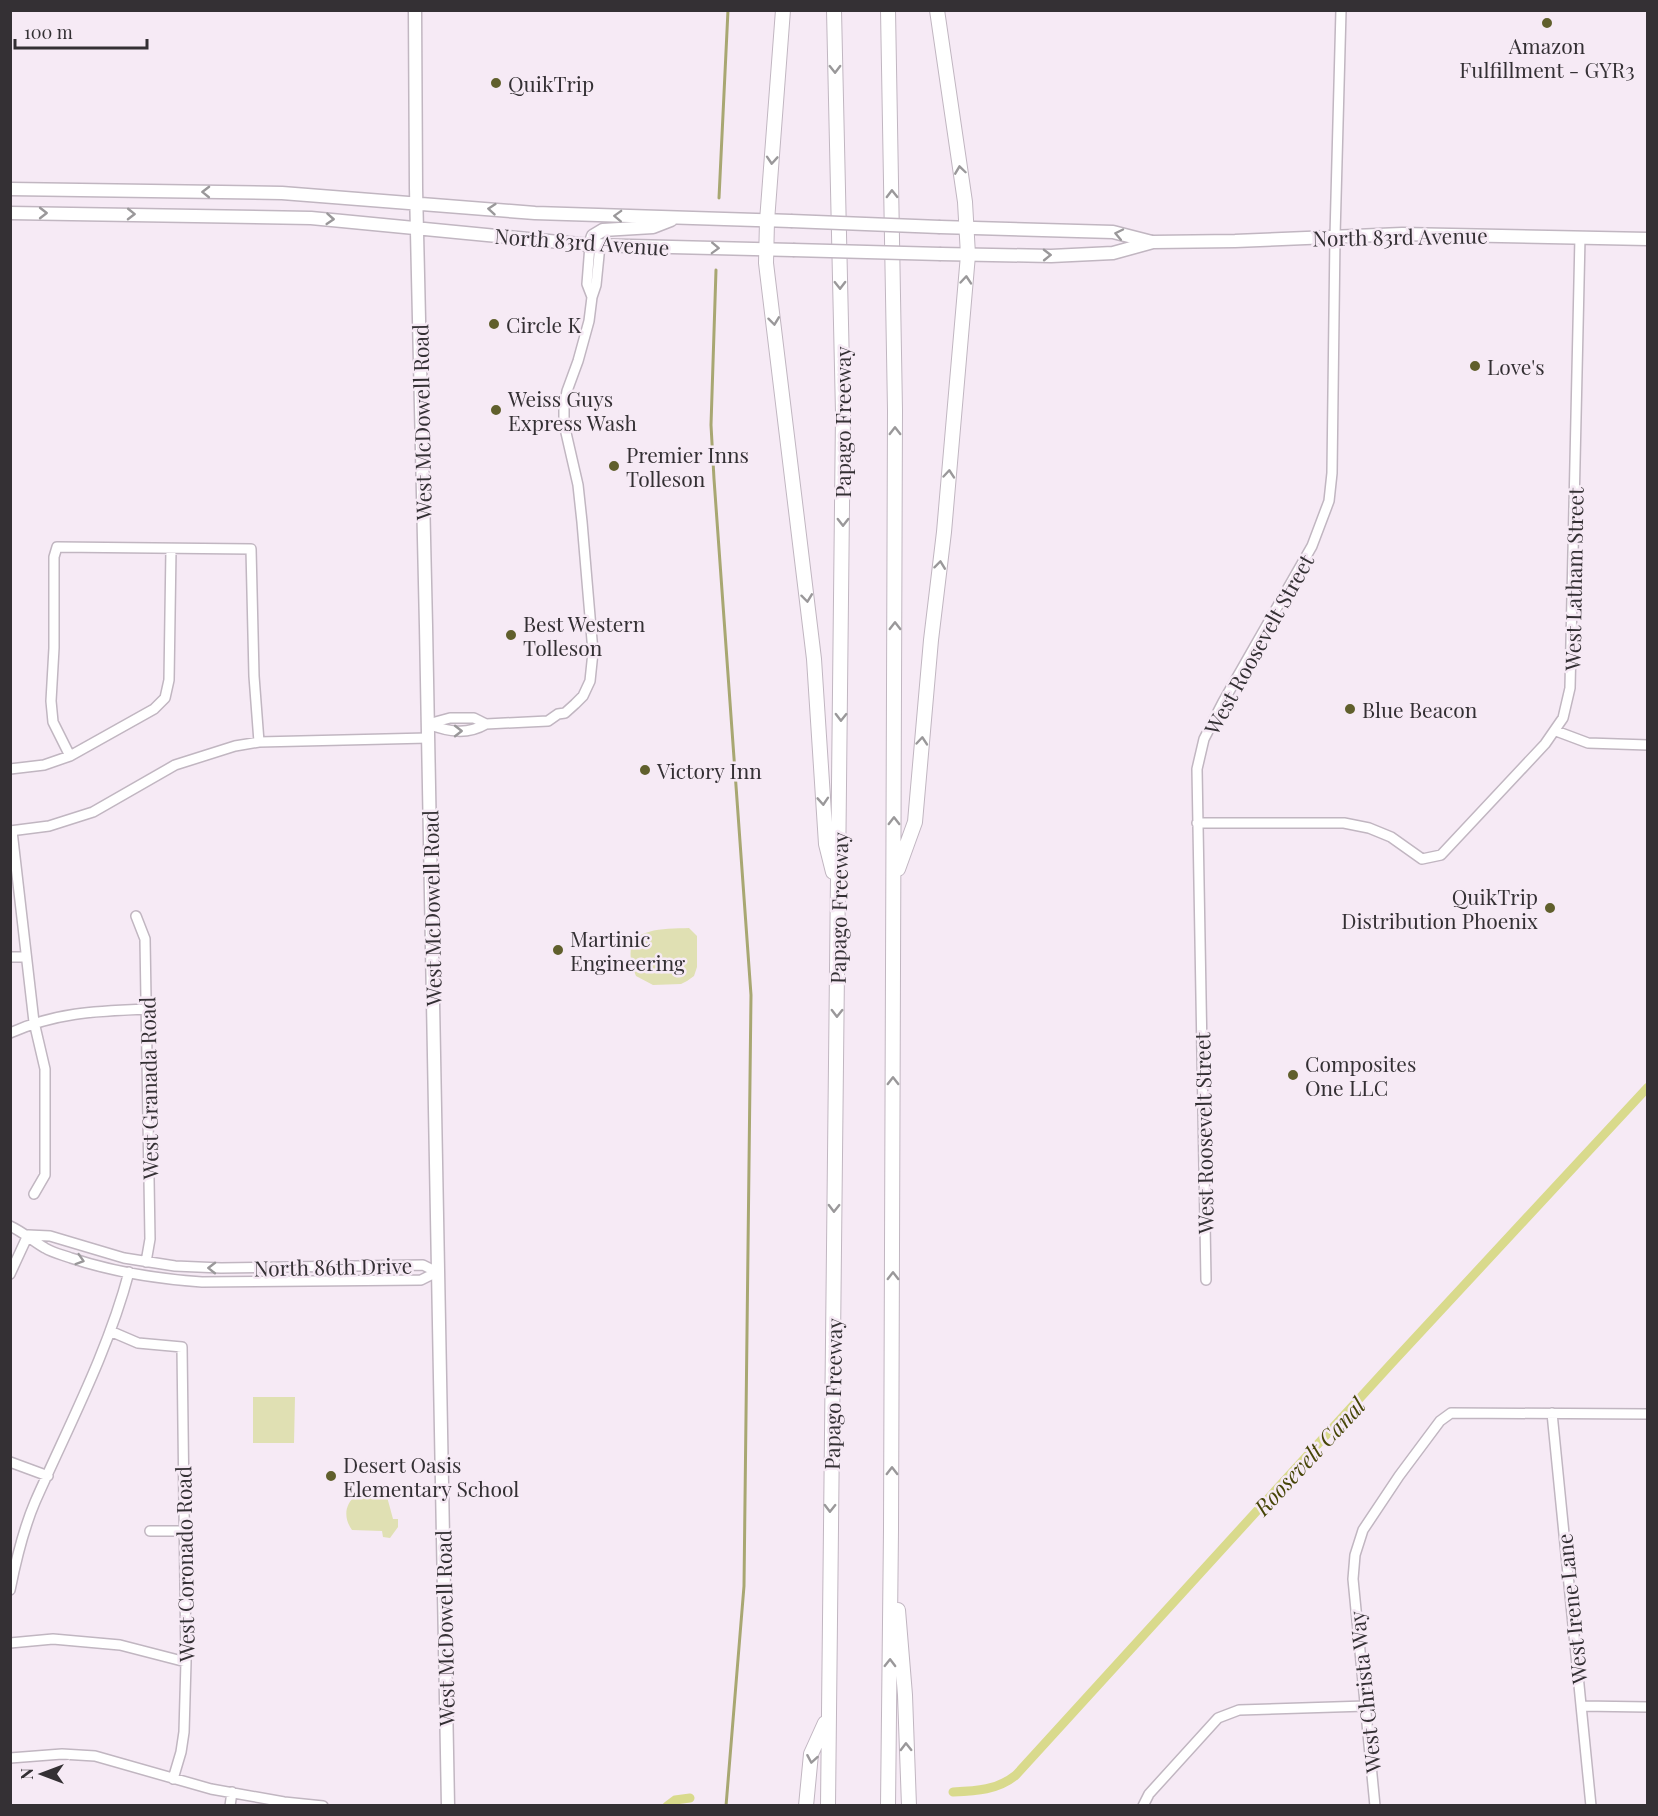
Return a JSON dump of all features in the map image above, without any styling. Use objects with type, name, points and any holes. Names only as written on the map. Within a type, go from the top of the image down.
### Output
[{"type":"highway","points":[[783,10],[767,220],[766,263],[814,659],[826,844],[838,892]]},
{"type":"highway","name":"Papago Freeway","points":[[828,1806],[843,413],[834,10]]},
{"type":"highway","points":[[888,10],[895,410],[888,1806]]},
{"type":"highway","points":[[894,879],[915,822],[931,640],[945,532],[968,255],[965,202],[937,10]]},
{"type":"highway","points":[[891,1530],[905,1695],[909,1806]]},
{"type":"highway","points":[[806,1806],[811,1754],[828,1715]]},
{"type":"main road","name":"West McDowell Road","points":[[415,10],[416,203],[448,1806]]},
{"type":"main road","name":"North 83rd Avenue","points":[[10,189],[250,192],[535,213],[1113,232],[1153,242]]},
{"type":"main road","points":[[76,190],[76,213]]},
{"type":"main road","name":"North 83rd Avenue","points":[[10,213],[311,218],[595,245],[968,255],[1051,256],[1113,253],[1153,242],[1335,236],[1476,234],[1647,239]]},
{"type":"main road","points":[[595,245],[593,236],[603,230],[653,227],[674,218]]},
{"type":"street","name":"West Roosevelt Street","points":[[1206,1280],[1197,769],[1204,739],[1312,546],[1329,501],[1332,473],[1341,10]]},
{"type":"street","name":"West Latham Street","points":[[1197,824],[1344,823],[1369,828],[1391,837],[1422,859],[1441,855],[1504,790],[1556,730],[1563,718],[1570,688],[1580,237]]},
{"type":"street","points":[[428,724],[450,718],[474,718],[486,724],[548,721],[558,714],[565,713],[583,696],[590,681],[592,652],[580,501],[564,424],[564,408],[569,381],[585,335],[592,297],[587,284],[595,245]]},
{"type":"street","points":[[70,756],[53,722],[51,701],[54,648],[54,557],[57,547],[251,549],[254,676],[259,742]]},
{"type":"street","points":[[10,769],[44,765],[70,756],[154,709],[165,698],[169,680],[171,549]]},
{"type":"street","points":[[1556,730],[1588,743],[1647,746]]},
{"type":"street","points":[[34,1194],[45,1175],[45,1070],[34,1022],[11,831],[49,826],[93,812],[175,765],[234,746],[259,742],[428,738]]},
{"type":"street","name":"West Granada Road","points":[[136,916],[145,939],[150,1239],[146,1262]]},
{"type":"street","points":[[10,957],[25,957]]},
{"type":"street","points":[[10,1033],[34,1022],[86,1011],[147,1009]]},
{"type":"street","name":"North 86th Drive","points":[[10,1226],[28,1235],[46,1249],[77,1260],[129,1272],[186,1281],[421,1280],[437,1272]]},
{"type":"street","points":[[10,1274],[28,1235]]},
{"type":"street","name":"North 86th Drive","points":[[28,1235],[50,1236],[96,1251],[146,1262],[188,1267],[423,1265],[437,1272]]},
{"type":"street","points":[[186,1281],[188,1267]]},
{"type":"street","points":[[10,1590],[17,1556],[35,1503],[110,1331],[129,1272]]},
{"type":"street","name":"West Coronado Road","points":[[110,1331],[138,1343],[182,1347],[186,1662],[184,1742],[173,1779]]},
{"type":"street","name":"West Christa Way","points":[[1376,1806],[1353,1579],[1355,1555],[1363,1530],[1399,1476],[1440,1421],[1451,1413],[1647,1414]]},
{"type":"street","name":"West Irene Lane","points":[[1552,1413],[1591,1806]]},
{"type":"street","points":[[10,1462],[48,1476]]},
{"type":"street","points":[[150,1531],[183,1532]]},
{"type":"street","points":[[10,1643],[53,1639],[120,1646],[186,1662]]},
{"type":"street","points":[[1143,1806],[1149,1794],[1218,1718],[1239,1710],[1366,1706]]},
{"type":"street","points":[[1581,1706],[1647,1707]]},
{"type":"street","points":[[10,1758],[62,1754],[95,1756],[211,1789],[284,1802],[323,1806]]},
{"type":"street","points":[[230,1806],[232,1792]]},
{"type":"green space","points":[[689,928],[697,936],[697,967],[694,976],[681,984],[653,985],[636,976],[631,960],[631,948],[635,940],[642,934],[652,931]]},
{"type":"green space","points":[[253,1397],[295,1397],[294,1443],[253,1443]]},
{"type":"green space","points":[[377,1488],[386,1493],[393,1519],[398,1519],[398,1527],[390,1538],[383,1537],[382,1531],[352,1530],[346,1515],[347,1508],[355,1496]]},
{"type":"waterway","points":[[719,198],[728,10]]},
{"type":"waterway","points":[[716,270],[711,425],[751,995],[744,1586],[726,1806]]},
{"type":"waterway","name":"Roosevelt Canal","points":[[953,1792],[994,1787],[1016,1775],[1390,1365],[1648,1087]]},
{"type":"waterway","name":"Roosevelt Canal","points":[[667,1806],[675,1800],[690,1798]]},
{"type":"place","name":"Amazon Fulfillment - GYR3","points":[[1547,23]]},
{"type":"place","name":"QuikTrip","points":[[496,83]]},
{"type":"place","name":"Circle K","points":[[494,324]]},
{"type":"place","name":"Love's","points":[[1475,366]]},
{"type":"place","name":"Weiss Guys Express Wash","points":[[496,410]]},
{"type":"place","name":"Premier Inns Tolleson","points":[[614,466]]},
{"type":"place","name":"Best Western Tolleson","points":[[511,635]]},
{"type":"place","name":"Blue Beacon","points":[[1350,709]]},
{"type":"place","name":"Victory Inn","points":[[645,770]]},
{"type":"place","name":"QuikTrip Distribution Phoenix","points":[[1550,908]]},
{"type":"place","name":"Martinic Engineering","points":[[558,950]]},
{"type":"place","name":"Composites One LLC","points":[[1293,1075]]},
{"type":"place","name":"Desert Oasis Elementary School","points":[[331,1476]]}]
